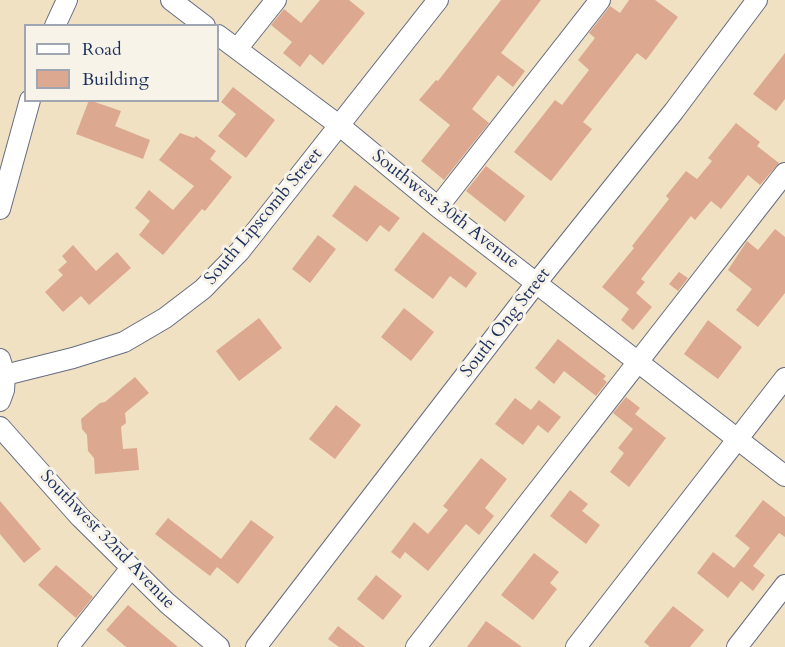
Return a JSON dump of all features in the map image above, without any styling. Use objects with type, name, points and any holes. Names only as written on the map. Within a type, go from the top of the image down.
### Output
[{"type":"street","points":[[56,24],[67,0]]},
{"type":"street","points":[[171,0],[202,24]]},
{"type":"street","points":[[237,50],[276,0]]},
{"type":"street","name":"South Lipscomb Street","points":[[2,367],[73,358],[124,342],[165,318],[203,289],[240,251],[438,0]]},
{"type":"street","points":[[438,207],[600,0]]},
{"type":"street","name":"South Ong Street","points":[[256,647],[537,282],[674,111],[757,0]]},
{"type":"street","name":"Southwest 30th Avenue","points":[[219,36],[340,126],[438,207],[785,476]]},
{"type":"street","points":[[0,209],[29,102]]},
{"type":"street","points":[[416,647],[785,173]]},
{"type":"street","points":[[0,401],[4,390],[2,367]]},
{"type":"street","points":[[576,647],[785,378]]},
{"type":"street","name":"Southwest 32nd Avenue","points":[[0,427],[80,517],[167,603],[219,647]]},
{"type":"street","points":[[68,647],[132,568]]},
{"type":"street","points":[[737,647],[785,585]]},
{"type":"building","points":[[320,0],[349,0],[365,13],[323,65],[310,54],[300,67],[283,53],[292,42],[271,25],[284,9],[301,23]]},
{"type":"building","points":[[501,0],[541,0],[501,53],[525,71],[513,87],[498,75],[472,109],[489,123],[444,180],[421,161],[450,125],[419,100],[436,80],[438,81]]},
{"type":"building","points":[[629,0],[655,0],[678,17],[646,60],[637,53],[583,122],[592,129],[551,181],[514,152],[555,100],[562,105],[589,70],[578,60],[595,38],[589,33],[610,6],[620,13]]},
{"type":"building","points":[[785,53],[785,99],[776,111],[753,94]]},
{"type":"building","points":[[233,87],[275,120],[246,158],[218,136],[236,114],[221,102]]},
{"type":"building","points":[[88,102],[95,102],[121,111],[115,126],[150,140],[143,159],[76,134]]},
{"type":"building","points":[[736,123],[760,142],[757,146],[779,163],[760,185],[748,175],[721,209],[711,201],[695,220],[691,216],[641,279],[645,282],[636,293],[652,307],[633,330],[621,320],[629,309],[602,287],[634,248],[632,246],[669,199],[666,196],[686,171],[697,179],[712,161],[708,158]]},
{"type":"building","points":[[180,133],[194,138],[196,136],[216,151],[210,159],[232,177],[205,211],[202,209],[163,255],[139,235],[150,221],[135,208],[149,190],[173,210],[194,186],[159,160]]},
{"type":"building","points":[[486,166],[525,196],[505,222],[466,191]]},
{"type":"building","points":[[355,185],[400,218],[389,232],[380,225],[367,242],[332,216]]},
{"type":"building","points":[[775,229],[785,237],[785,293],[758,327],[736,310],[752,289],[728,270],[747,241],[758,250]]},
{"type":"building","points":[[423,232],[477,273],[466,288],[450,276],[433,299],[394,270]]},
{"type":"building","points":[[318,235],[336,249],[310,283],[292,269]]},
{"type":"building","points":[[73,245],[96,271],[117,252],[131,268],[89,305],[81,296],[63,312],[45,292],[63,275],[58,270],[67,262],[62,256]]},
{"type":"building","points":[[679,272],[688,278],[678,291],[669,284]]},
{"type":"building","points":[[404,308],[434,332],[411,361],[381,337]]},
{"type":"building","points":[[259,318],[282,348],[239,381],[216,351]]},
{"type":"building","points":[[708,320],[742,347],[718,379],[684,354]]},
{"type":"building","points":[[558,339],[606,376],[603,379],[607,382],[596,396],[564,371],[554,384],[535,368]]},
{"type":"building","points":[[135,377],[149,393],[125,413],[126,423],[121,427],[123,449],[137,448],[139,470],[95,474],[94,458],[88,451],[87,435],[82,429],[81,419]]},
{"type":"building","points":[[626,397],[640,408],[635,414],[666,438],[629,487],[610,472],[624,453],[618,448],[633,429],[613,413]]},
{"type":"building","points":[[515,398],[531,410],[539,400],[561,417],[548,433],[538,425],[523,445],[495,424]]},
{"type":"building","points":[[336,405],[361,425],[335,459],[309,439]]},
{"type":"building","points":[[481,458],[507,479],[485,508],[494,516],[479,535],[466,524],[428,571],[405,552],[400,559],[391,552],[414,522],[428,534],[448,510],[443,506]]},
{"type":"building","points":[[570,490],[588,504],[582,511],[600,525],[586,544],[550,516]]},
{"type":"building","points":[[763,500],[785,517],[785,537],[779,533],[753,566],[765,575],[753,591],[741,581],[728,598],[697,573],[713,552],[734,568],[750,548],[735,536]]},
{"type":"building","points":[[0,501],[41,549],[24,563],[0,534]]},
{"type":"building","points":[[168,518],[221,559],[251,520],[274,537],[238,584],[217,567],[210,576],[155,534]]},
{"type":"building","points":[[534,553],[559,572],[550,583],[557,589],[533,620],[501,595]]},
{"type":"building","points":[[56,565],[93,597],[76,618],[38,585]]},
{"type":"building","points":[[376,575],[402,596],[383,620],[357,599]]},
{"type":"building","points":[[128,605],[178,647],[126,647],[106,630]]},
{"type":"building","points":[[673,606],[704,630],[690,647],[650,647],[644,642]]},
{"type":"building","points":[[486,621],[522,647],[467,647]]},
{"type":"building","points":[[338,626],[365,647],[339,647],[328,639]]}]
